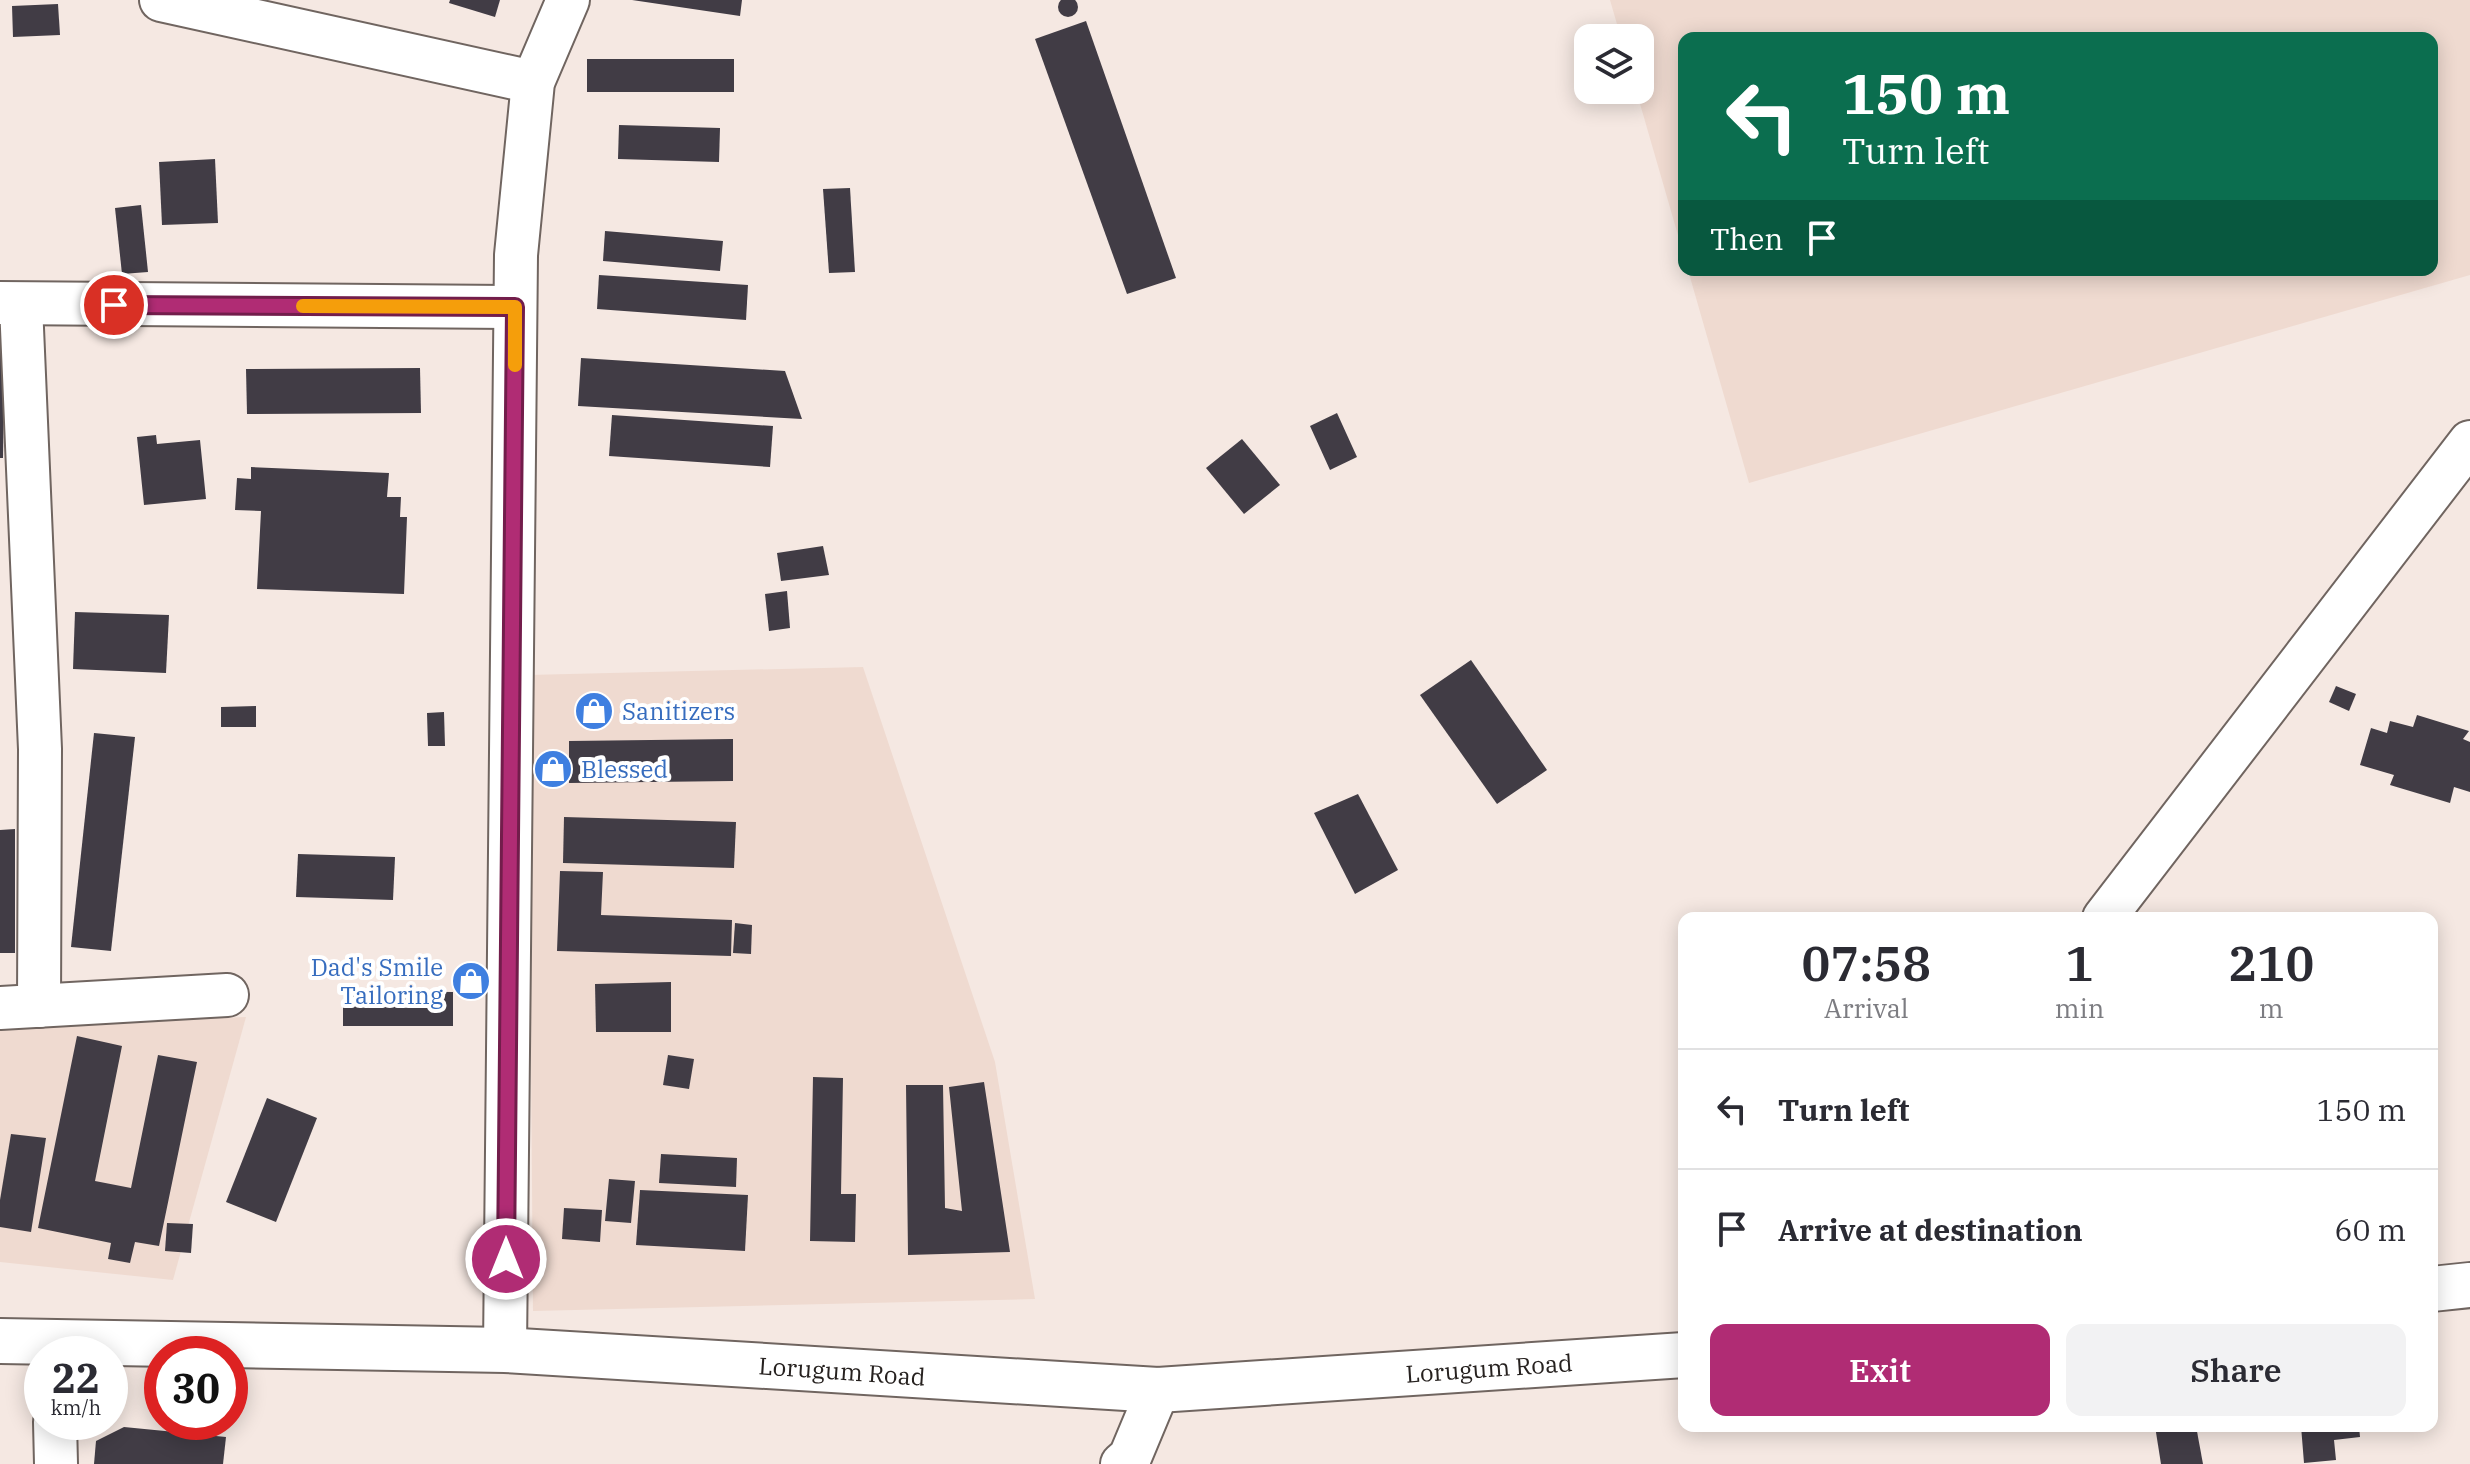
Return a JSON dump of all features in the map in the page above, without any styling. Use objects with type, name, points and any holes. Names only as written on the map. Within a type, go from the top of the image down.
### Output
[{"type":"main road","points":[[2438,1288],[2470,1285]]},
{"type":"main road","name":"Lorugum Road","points":[[0,1341],[24,1345]]},
{"type":"main road","name":"Lorugum Road","points":[[128,1349],[505,1350],[1158,1390],[1678,1355]]},
{"type":"street","points":[[161,0],[533,82]]},
{"type":"street","points":[[505,1350],[516,255],[533,82],[568,0]]},
{"type":"street","points":[[227,995],[20,1007],[40,749],[11,304],[515,307]]},
{"type":"street","points":[[2109,912],[2470,442]]},
{"type":"street","points":[[1122,1464],[1130,1457],[1158,1390]]},
{"type":"street","points":[[55,1440],[56,1464]]},
{"type":"shaded area","points":[[1610,0],[2470,0],[2470,275],[1749,483],[1690,276],[2438,276],[2438,32],[1678,32],[1678,235],[1640,104],[1654,104],[1654,24],[1617,24]]},
{"type":"shaded area","points":[[863,667],[995,1062],[1035,1299],[533,1311],[528,675]]},
{"type":"shaded area","points":[[246,1017],[173,1280],[0,1262],[0,1026]]},
{"type":"building","points":[[1062,-1],[1074,-1],[1077,11],[1072,16],[1064,16],[1059,11]]},
{"type":"building","points":[[450,0],[500,0],[495,17],[449,3]]},
{"type":"building","points":[[632,0],[742,0],[740,16]]},
{"type":"building","points":[[58,4],[60,35],[13,37],[12,6]]},
{"type":"building","points":[[1086,21],[1176,278],[1127,294],[1035,39]]},
{"type":"building","points":[[587,59],[734,59],[734,92],[587,92]]},
{"type":"building","points":[[619,125],[720,128],[719,162],[618,159]]},
{"type":"building","points":[[215,159],[218,223],[162,225],[159,162]]},
{"type":"building","points":[[850,188],[855,272],[829,273],[823,189]]},
{"type":"building","points":[[141,205],[148,272],[122,274],[115,208]]},
{"type":"building","points":[[605,231],[723,241],[720,271],[603,261]]},
{"type":"building","points":[[599,275],[748,285],[746,320],[597,309]]},
{"type":"building","points":[[0,322],[5,322],[3,458],[0,458]]},
{"type":"building","points":[[581,358],[785,371],[802,419],[578,406]]},
{"type":"building","points":[[420,368],[421,413],[247,414],[246,369]]},
{"type":"building","points":[[1337,413],[1357,457],[1330,470],[1310,426]]},
{"type":"building","points":[[612,415],[773,426],[770,467],[609,456]]},
{"type":"building","points":[[156,435],[157,444],[200,440],[206,499],[144,505],[137,437]]},
{"type":"building","points":[[1242,439],[1280,485],[1244,514],[1206,468]]},
{"type":"building","points":[[251,467],[389,473],[387,497],[401,497],[400,517],[407,517],[404,594],[257,589],[261,511],[235,510],[237,478],[251,479]]},
{"type":"building","points":[[823,546],[829,575],[781,581],[777,553]]},
{"type":"building","points":[[787,591],[790,628],[769,631],[765,594]]},
{"type":"building","points":[[75,612],[169,615],[166,673],[73,669]]},
{"type":"building","points":[[1471,660],[1547,770],[1497,804],[1420,695]]},
{"type":"building","points":[[2336,686],[2356,694],[2349,711],[2329,702]]},
{"type":"building","points":[[256,706],[256,727],[221,727],[221,707]]},
{"type":"building","points":[[444,712],[445,746],[428,746],[427,713]]},
{"type":"building","points":[[2417,715],[2469,731],[2463,739],[2470,742],[2470,792],[2454,787],[2450,803],[2390,785],[2394,775],[2360,765],[2371,728],[2387,733],[2390,721],[2413,727]]},
{"type":"building","points":[[94,733],[135,737],[111,951],[71,947]]},
{"type":"building","points":[[733,739],[733,781],[569,783],[569,741]]},
{"type":"building","points":[[1358,794],[1398,870],[1355,894],[1314,813]]},
{"type":"building","points":[[564,817],[736,822],[734,868],[563,863]]},
{"type":"building","points":[[15,829],[15,953],[0,953],[0,830]]},
{"type":"building","points":[[298,854],[395,857],[393,900],[296,897]]},
{"type":"building","points":[[560,871],[603,872],[601,915],[732,920],[731,956],[557,951]]},
{"type":"building","points":[[735,923],[752,925],[751,954],[733,953]]},
{"type":"building","points":[[671,982],[671,1032],[596,1032],[595,984]]},
{"type":"building","points":[[343,991],[453,992],[453,1026],[343,1026]]},
{"type":"building","points":[[77,1036],[122,1046],[95,1181],[131,1188],[158,1055],[197,1062],[159,1246],[135,1242],[130,1263],[108,1259],[111,1243],[38,1228]]},
{"type":"building","points":[[668,1055],[694,1059],[689,1089],[663,1085]]},
{"type":"building","points":[[813,1077],[843,1078],[841,1194],[856,1194],[855,1242],[810,1241]]},
{"type":"building","points":[[984,1082],[1010,1252],[908,1255],[906,1085],[943,1085],[945,1208],[962,1211],[949,1087]]},
{"type":"building","points":[[267,1098],[317,1118],[276,1222],[226,1202]]},
{"type":"building","points":[[11,1134],[46,1138],[31,1232],[0,1227],[0,1200]]},
{"type":"building","points":[[661,1154],[737,1158],[736,1187],[659,1183]]},
{"type":"building","points":[[609,1179],[635,1181],[631,1223],[605,1221]]},
{"type":"building","points":[[640,1190],[748,1195],[745,1251],[636,1245]]},
{"type":"building","points":[[564,1208],[602,1210],[600,1242],[562,1239]]},
{"type":"building","points":[[167,1223],[193,1224],[191,1253],[165,1251]]},
{"type":"building","points":[[128,1427],[144,1429],[144,1440],[226,1440],[223,1464],[94,1464],[96,1441],[128,1440]]},
{"type":"building","points":[[2156,1432],[2197,1432],[2203,1464],[2161,1464]]},
{"type":"building","points":[[2301,1432],[2360,1432],[2360,1437],[2334,1440],[2336,1460],[2304,1463]]},
{"type":"slow traffic","points":[[303,306],[515,307],[515,365]]},
{"type":"place","name":"Sanitizers","points":[[594,711]]},
{"type":"place","name":"Blessed","points":[[553,769]]},
{"type":"place","name":"Dad's Smile Tailoring","points":[[471,981]]},
{"type":"route","points":[[114,305],[515,307],[506,1259]]}]
